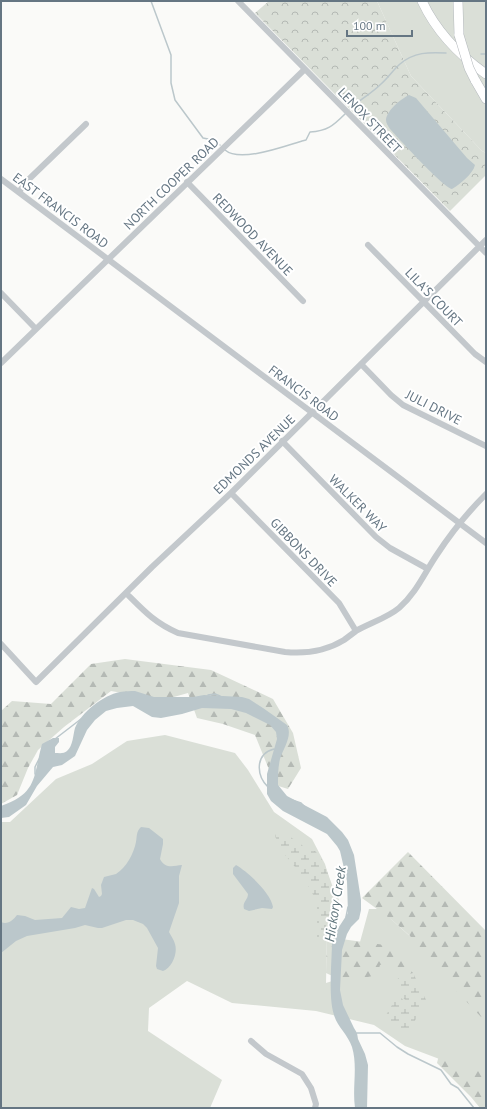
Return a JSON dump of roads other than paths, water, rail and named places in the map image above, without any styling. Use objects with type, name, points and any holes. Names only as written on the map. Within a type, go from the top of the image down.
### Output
[{"type":"highway","points":[[422,1],[440,30],[451,44],[463,56],[486,74]]},
{"type":"highway","points":[[458,1],[459,35],[469,68],[486,99]]},
{"type":"street","name":"LENOX STREET","points":[[238,1],[486,253]]},
{"type":"street","name":"NORTH COOPER ROAD","points":[[1,363],[305,69]]},
{"type":"street","points":[[19,192],[26,182],[86,124]]},
{"type":"street","name":"EAST FRANCIS ROAD","points":[[1,179],[108,259]]},
{"type":"street","name":"REDWOOD AVENUE","points":[[187,182],[303,301]]},
{"type":"street","name":"EDMONDS AVENUE","points":[[1,644],[36,682],[127,594],[152,567],[312,413],[486,240]]},
{"type":"street","name":"LILA'S COURT","points":[[368,245],[475,354],[486,362]]},
{"type":"street","name":"FRANCIS ROAD","points":[[108,259],[486,543]]},
{"type":"street","points":[[1,293],[36,329]]},
{"type":"street","name":"JULI DRIVE","points":[[361,364],[391,395],[403,405],[486,446]]},
{"type":"street","name":"WALKER WAY","points":[[282,442],[376,537],[390,548],[428,569]]},
{"type":"street","name":"GIBBONS DRIVE","points":[[231,492],[339,603],[356,631]]},
{"type":"street","points":[[127,594],[152,619],[178,633],[285,652],[300,653],[328,648],[356,631],[398,609],[416,589],[459,523],[486,494]]},
{"type":"street","points":[[251,1041],[266,1054],[302,1074],[312,1088],[316,1104],[315,1108]]},
{"type":"waterway","points":[[151,1],[171,55],[171,83],[175,100],[203,138],[213,140],[220,145]]},
{"type":"waterway","points":[[350,109],[377,88],[397,66],[405,60],[416,55],[446,53]]},
{"type":"waterway","points":[[481,54],[486,54]]},
{"type":"waterway","points":[[225,150],[232,154],[251,154],[306,140],[310,132],[329,127],[345,114]]},
{"type":"waterway","name":"Hickory Creek","points":[[208,695],[215,694],[220,696]]},
{"type":"waterway","name":"Hickory Creek","points":[[55,739],[81,719]]},
{"type":"waterway","name":"Hickory Creek","points":[[268,787],[261,777],[259,765],[263,755],[274,749]]},
{"type":"waterway","name":"Hickory Creek","points":[[35,774],[35,767],[39,759]]},
{"type":"waterway","name":"Hickory Creek","points":[[292,800],[301,803],[304,806]]},
{"type":"waterway","name":"Hickory Creek","points":[[346,917],[348,907]]},
{"type":"waterway","points":[[357,1033],[380,1033],[408,1054],[441,1070],[451,1084],[458,1088],[474,1108]]}]
